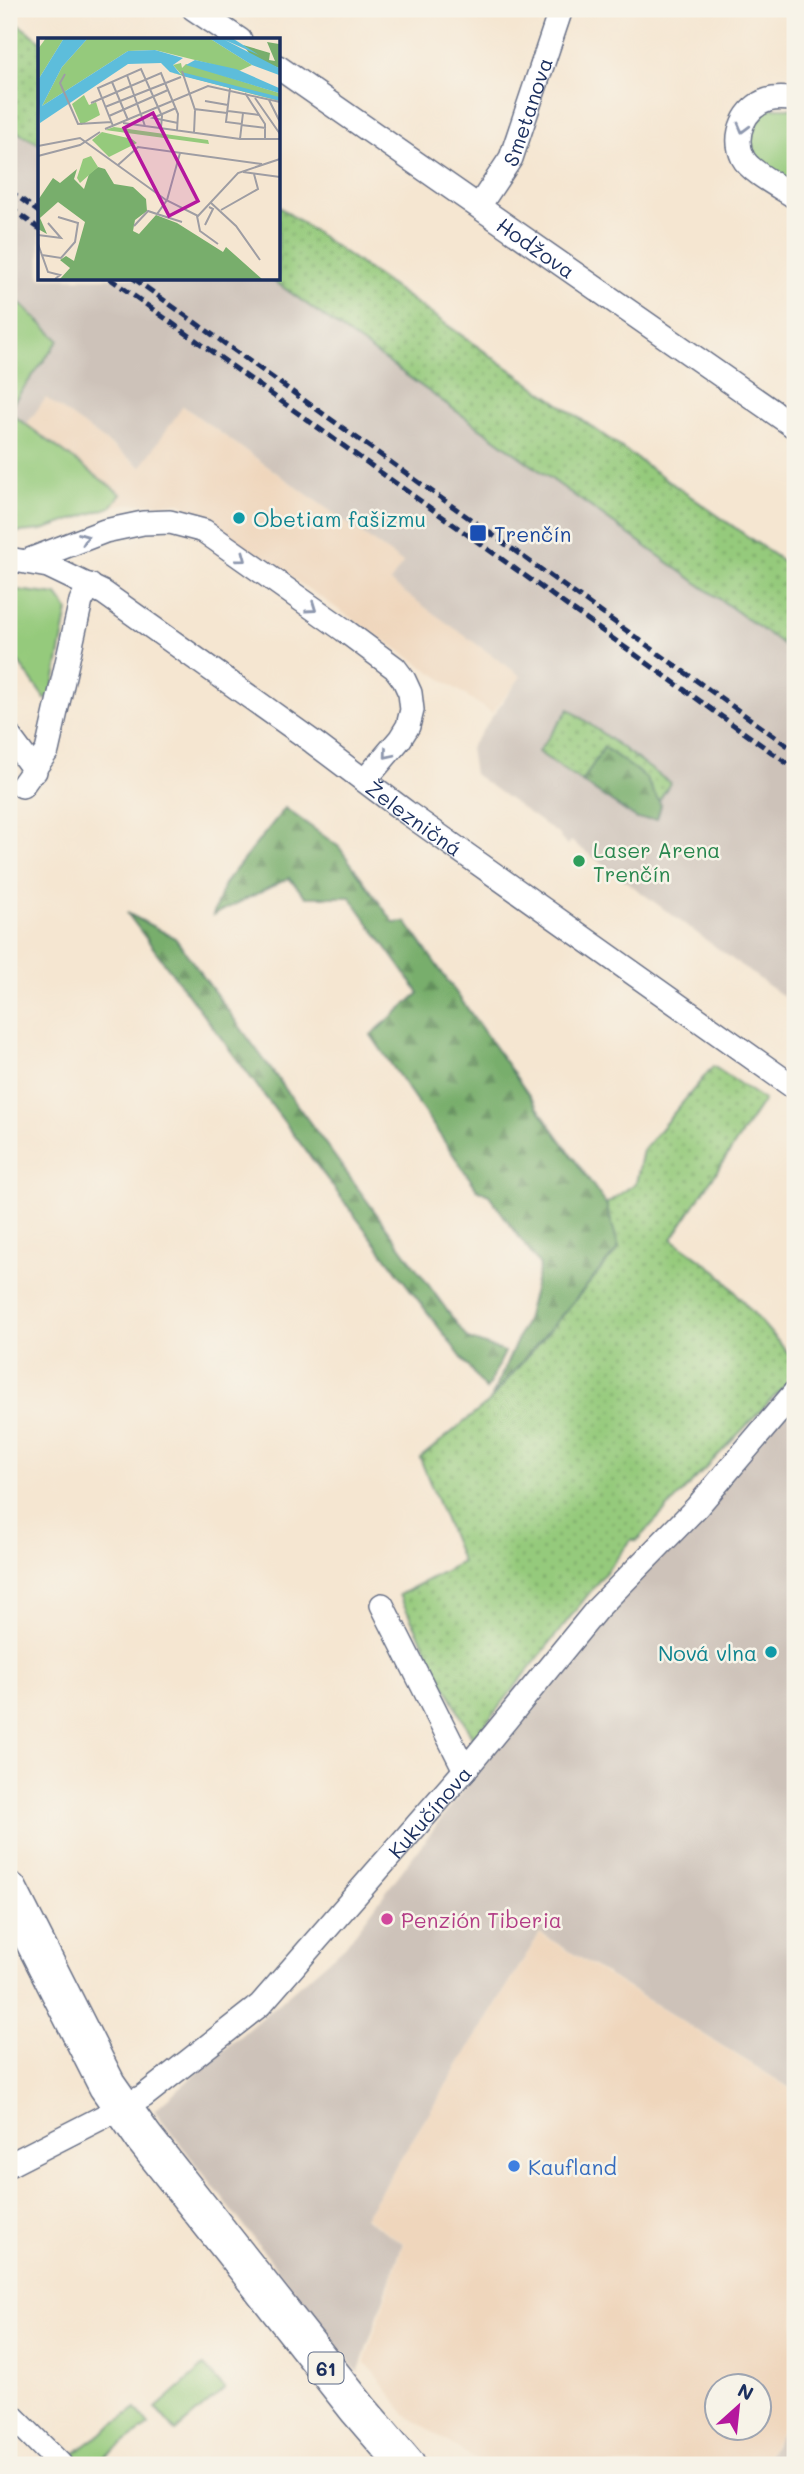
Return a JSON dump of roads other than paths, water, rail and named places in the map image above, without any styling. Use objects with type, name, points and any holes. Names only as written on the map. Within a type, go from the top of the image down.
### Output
[{"type":"main road","name":"61","points":[[9,1891],[107,2085],[122,2107],[358,2409],[406,2465]]},
{"type":"street","points":[[194,9],[237,38]]},
{"type":"street","name":"Smetanova","points":[[479,206],[511,158],[561,9]]},
{"type":"street","name":"Hodžova","points":[[280,68],[795,427]]},
{"type":"street","points":[[795,99],[779,98],[758,104],[747,113],[739,135],[743,159],[795,197]]},
{"type":"street","points":[[18,560],[105,531],[143,523],[170,522],[204,531],[355,638],[395,668],[404,680],[410,693],[412,710],[408,726],[365,780]]},
{"type":"street","name":"Železničná","points":[[18,560],[48,566],[90,585],[795,1088]]},
{"type":"street","points":[[9,736],[28,779],[47,751],[81,600],[90,585]]},
{"type":"street","name":"Kukučínova","points":[[9,2165],[144,2096],[260,2004],[465,1770],[597,1609],[697,1507],[795,1392]]},
{"type":"street","points":[[382,1605],[465,1770]]},
{"type":"street","points":[[9,2413],[60,2464]]},
{"type":"railway","points":[[9,190],[38,212]]},
{"type":"railway","points":[[9,207],[38,228]]},
{"type":"railway","points":[[112,280],[795,769]]},
{"type":"railway","points":[[136,280],[795,751]]},
{"type":"place","name":"Obetiam fašizmu","points":[[239,518]]},
{"type":"place","name":"Trenčín","points":[[478,533]]},
{"type":"place","name":"Laser Arena Trenčín","points":[[579,861]]},
{"type":"place","name":"Nová vlna","points":[[771,1652]]},
{"type":"place","name":"Penzión Tiberia","points":[[387,1919]]},
{"type":"place","name":"Kaufland","points":[[514,2166]]}]
